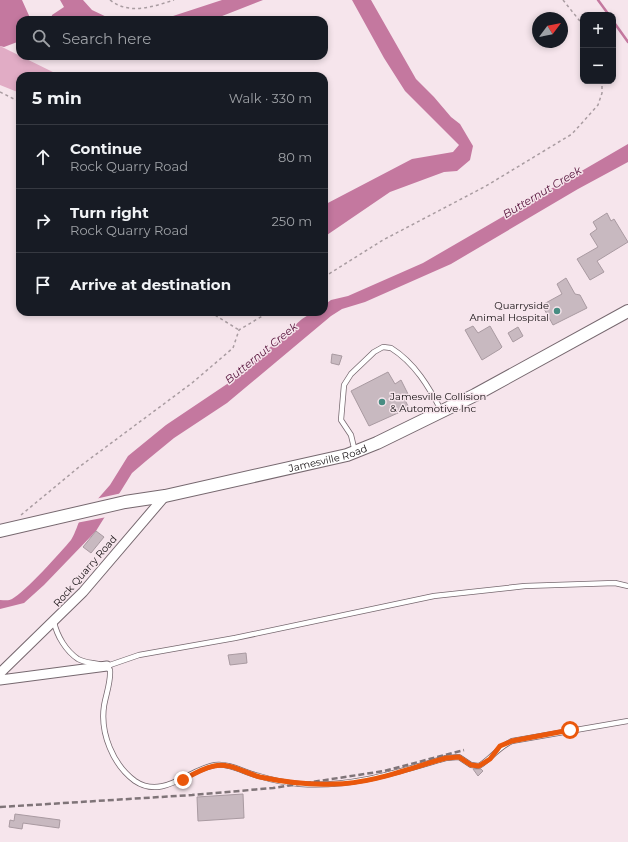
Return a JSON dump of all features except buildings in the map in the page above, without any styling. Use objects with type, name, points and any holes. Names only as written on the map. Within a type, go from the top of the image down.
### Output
[{"type":"street","name":"Jamesville Road","points":[[0,531],[125,502],[165,496],[313,464],[355,452],[442,412],[628,312]]},
{"type":"street","name":"Rock Quarry Road","points":[[54,622],[83,592],[165,496]]},
{"type":"street","points":[[0,673],[54,622]]},
{"type":"street","points":[[0,680],[107,666]]},
{"type":"lane","points":[[355,452],[351,435],[341,420],[344,386],[351,374],[376,350],[390,348],[405,359],[419,374],[442,412]]},
{"type":"lane","points":[[628,586],[615,583],[524,586],[434,596],[235,638],[139,655],[107,666],[111,675],[104,708],[104,729],[107,742],[127,773],[136,782],[146,786],[169,785],[214,765],[225,765],[259,776],[300,784],[335,784],[367,780],[446,758],[459,757],[471,765],[479,766],[490,759],[500,746],[512,741],[628,721]]},
{"type":"lane","name":"Rock Quarry Road","points":[[54,622],[62,641],[79,659],[107,666]]},
{"type":"path","points":[[110,0],[118,6],[140,9],[174,0]]},
{"type":"path","points":[[563,0],[580,20]]},
{"type":"path","points":[[328,274],[383,240],[486,186],[572,134],[598,104],[602,94],[602,84]]},
{"type":"path","points":[[0,92],[16,100]]},
{"type":"path","points":[[216,316],[239,330]]},
{"type":"path","points":[[20,516],[79,467],[192,383],[233,348],[239,330],[262,316]]},
{"type":"shaded area","points":[[0,0],[22,0],[29,16],[16,16],[16,42],[4,47],[0,46]]},
{"type":"shaded area","points":[[60,0],[83,0],[92,10],[105,16],[52,16],[64,7]]},
{"type":"shaded area","points":[[222,0],[263,0],[222,16],[173,16]]},
{"type":"shaded area","points":[[352,0],[371,0],[416,79],[451,117],[460,124],[473,146],[470,160],[457,171],[444,172],[390,192],[328,234],[328,203],[412,159],[453,152],[459,145],[405,91],[384,58]]},
{"type":"shaded area","points":[[0,46],[16,54],[16,60],[28,60],[53,72],[16,72],[16,91],[0,85]]},
{"type":"shaded area","points":[[628,144],[628,162],[578,189],[451,264],[365,302],[342,309],[331,316],[227,403],[174,438],[132,473],[96,531],[44,585],[24,603],[0,609],[0,600],[11,600],[18,595],[43,571],[71,540],[81,518],[110,485],[128,456],[166,425],[233,380],[302,319],[307,316],[328,316],[328,302],[331,300],[348,296],[423,263]]},
{"type":"pier","points":[[122,493],[107,517],[76,523],[79,516],[95,499]]},
{"type":"waterway","points":[[598,0],[607,12]]},
{"type":"waterway","points":[[616,25],[628,42]]},
{"type":"railway","points":[[0,807],[192,795],[273,788],[384,771],[464,750]]},
{"type":"place","name":"Quarryside Animal Hospital","points":[[557,311]]},
{"type":"place","name":"Jamesville Collision & Automotive Inc","points":[[382,402]]},
{"type":"route","points":[[183,780],[214,765],[225,765],[259,776],[300,784],[335,784],[367,780],[446,758],[459,757],[471,765],[479,766],[490,759],[500,746],[512,741],[570,730]]},
{"type":"water label","name":"Butternut Creek","points":[[542,192]]},
{"type":"water label","name":"Butternut Creek","points":[[261,353]]}]
